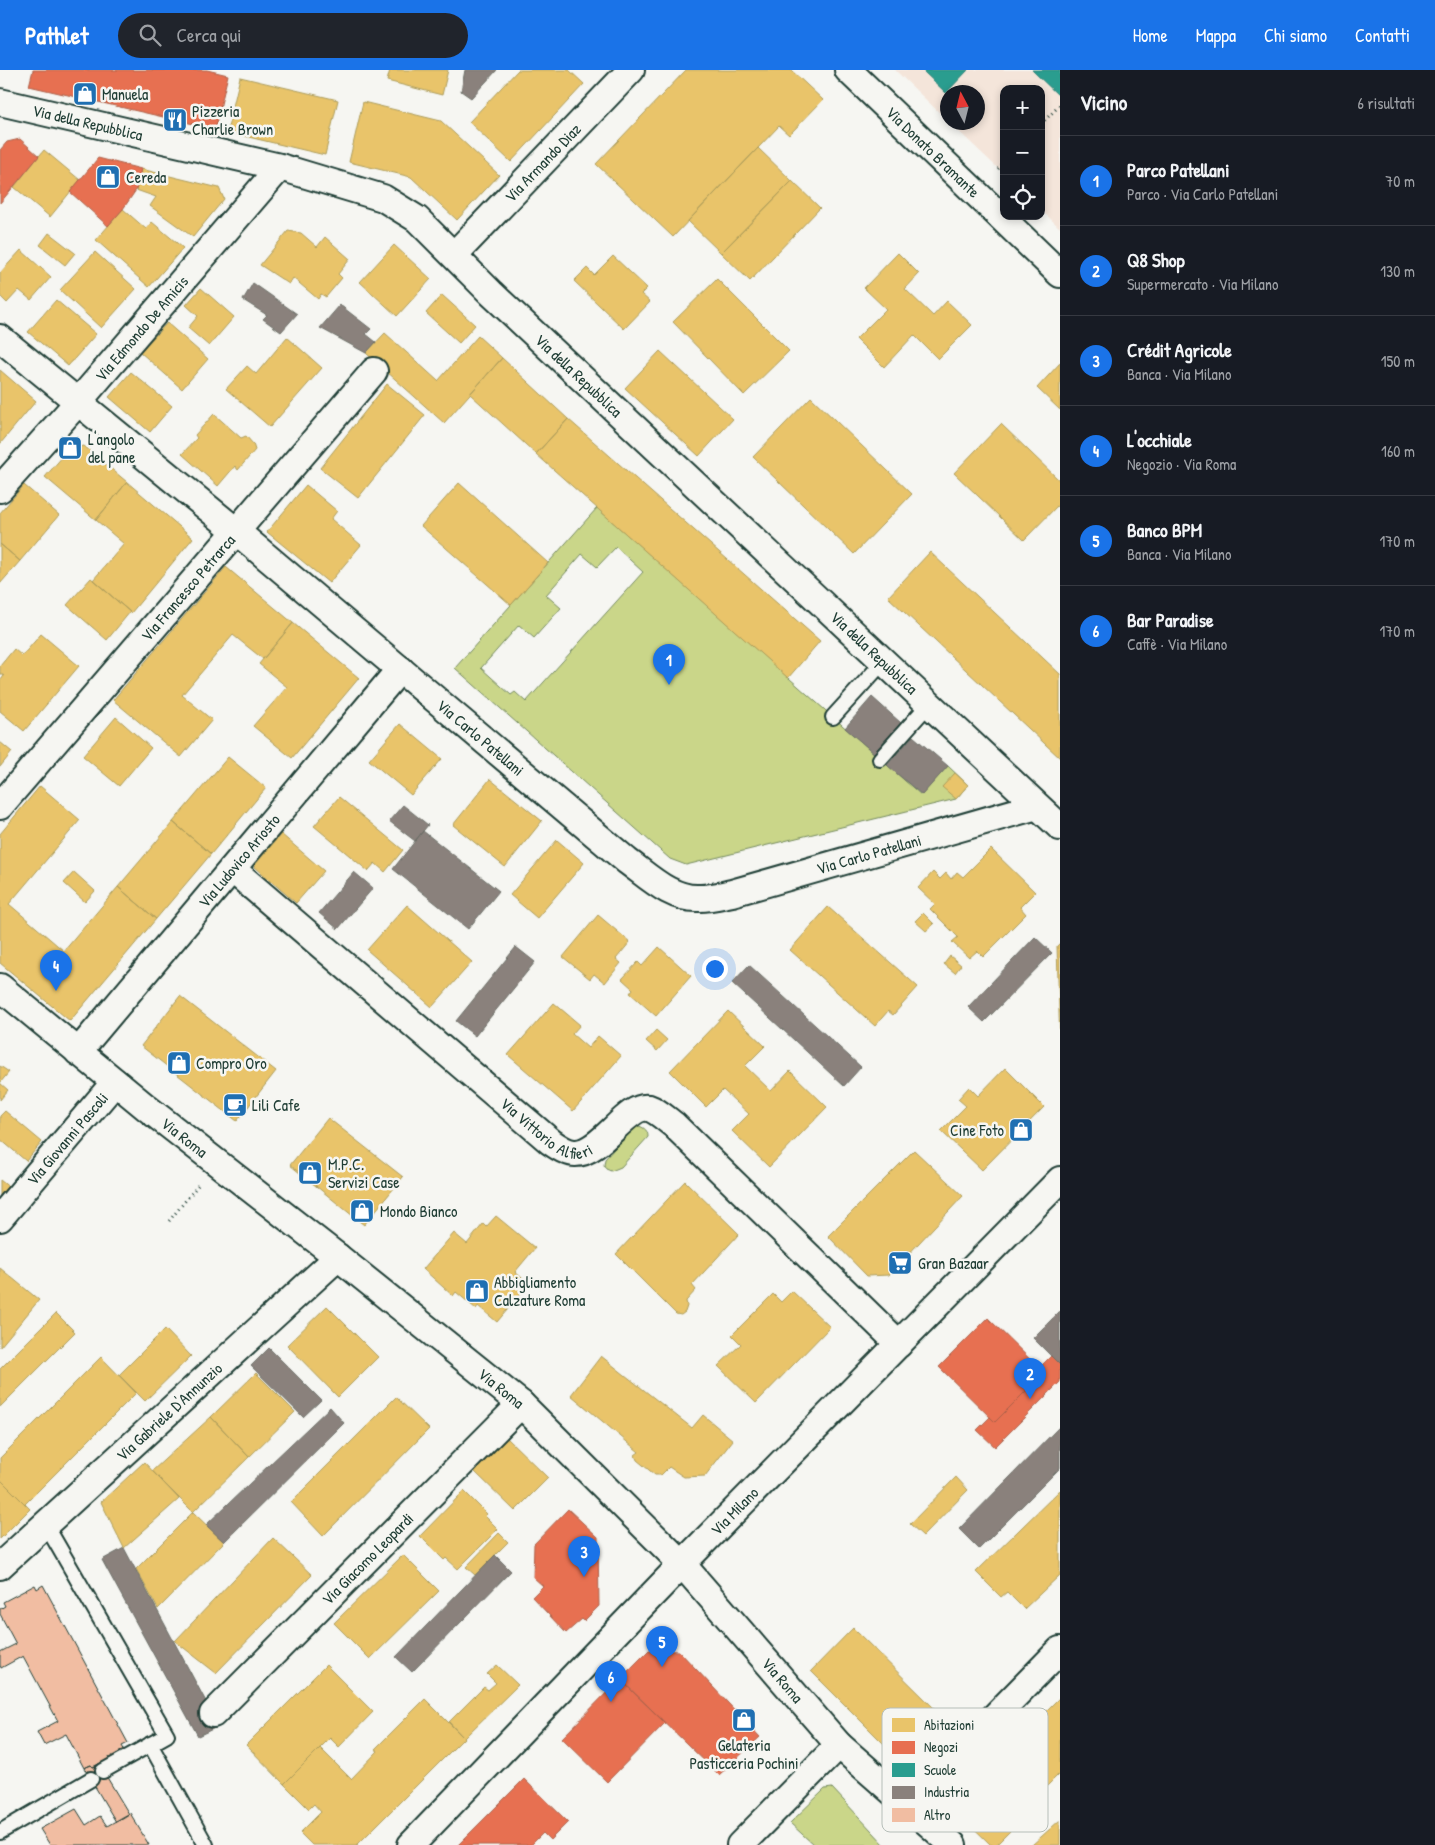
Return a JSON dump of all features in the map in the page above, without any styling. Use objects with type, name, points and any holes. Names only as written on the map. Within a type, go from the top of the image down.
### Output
[{"type":"street","name":"Via Armando Diaz","points":[[454,255],[631,70]]},
{"type":"street","name":"Via Donato Bramante","points":[[848,70],[1060,274]]},
{"type":"street","name":"Via della Repubblica","points":[[0,102],[280,167],[383,198],[417,219],[491,293],[1060,827]]},
{"type":"street","name":"Via Edmondo De Amicis","points":[[0,488],[79,401],[280,167]]},
{"type":"street","name":"Via Carlo Patellani","points":[[0,338],[236,531],[627,861],[667,890],[683,896],[699,898],[732,893],[1037,806]]},
{"type":"street","name":"Via Francesco Petrarca","points":[[0,806],[374,371]]},
{"type":"street","name":"Via Ludovico Ariosto","points":[[78,1052],[400,669]]},
{"type":"street","name":"Via Vittorio Alfieri","points":[[232,869],[543,1136],[562,1150],[574,1153],[587,1151],[633,1112],[646,1108],[656,1111],[681,1132],[899,1344]]},
{"type":"street","name":"Via Roma","points":[[0,987],[115,1082],[521,1404],[682,1564],[839,1745],[882,1784]]},
{"type":"street","name":"Via Giovanni Pascoli","points":[[0,1218],[115,1082]]},
{"type":"street","name":"Via Milano","points":[[411,1845],[682,1564],[1060,1180]]},
{"type":"street","name":"Via Gabriele D'Annunzio","points":[[0,1566],[338,1257]]},
{"type":"street","name":"Via Giacomo Leopardi","points":[[213,1714],[521,1404]]},
{"type":"street","points":[[1003,1708],[1060,1650]]},
{"type":"street","points":[[740,1845],[839,1745]]},
{"type":"street","name":"Via Roma","points":[[938,1832],[953,1845]]},
{"type":"lane","points":[[833,717],[884,661]]},
{"type":"lane","points":[[880,759],[929,704]]},
{"type":"lane","points":[[46,1525],[167,1735],[103,1771]]},
{"type":"lane","points":[[150,1744],[206,1845]]},
{"type":"lane","points":[[0,1832],[91,1779]]},
{"type":"path","points":[[1045,120],[1060,104]]},
{"type":"path","points":[[169,1221],[217,1162]]},
{"type":"shaded area","points":[[895,70],[1060,70],[1060,228],[1045,214],[1045,85],[1000,85],[1000,170],[957,130],[985,130],[985,85],[940,85],[940,113]]},
{"type":"green space","points":[[597,508],[921,795],[948,766],[968,785],[956,799],[686,865],[670,859],[455,668]],"holes":[[[616,547],[643,572],[526,702],[515,692],[511,695],[481,668],[519,625],[534,638],[561,608],[546,595],[582,554],[597,567]]]},
{"type":"green space","points":[[639,1126],[646,1130],[648,1137],[621,1167],[611,1171],[606,1169],[604,1165],[605,1159],[631,1130]]},
{"type":"green space","points":[[832,1788],[885,1845],[814,1845],[790,1823],[825,1789]]},
{"type":"building: Abitazioni","points":[[390,70],[448,70],[442,95],[387,81]]},
{"type":"building: Abitazioni","points":[[518,70],[569,70],[584,84],[511,162],[469,122]]},
{"type":"building: Abitazioni","points":[[686,70],[791,70],[823,100],[789,135],[779,126],[673,237],[596,164]]},
{"type":"building: Abitazioni","points":[[240,77],[338,100],[325,155],[227,132]]},
{"type":"building: Abitazioni","points":[[363,102],[441,121],[499,175],[457,220],[411,177],[349,162]]},
{"type":"building: Abitazioni","points":[[758,148],[792,181],[721,253],[688,221]]},
{"type":"building: Abitazioni","points":[[44,150],[80,180],[50,217],[14,187]]},
{"type":"building: Abitazioni","points":[[141,169],[219,188],[224,199],[193,237],[150,206],[156,197],[136,190]]},
{"type":"building: Abitazioni","points":[[792,181],[820,208],[750,281],[721,253]]},
{"type":"building: Abitazioni","points":[[123,209],[146,229],[152,222],[183,248],[149,287],[96,240]]},
{"type":"building: Abitazioni","points":[[288,231],[301,233],[317,247],[325,237],[350,259],[338,274],[342,278],[326,297],[321,294],[318,299],[293,278],[289,284],[260,265]]},
{"type":"building: Abitazioni","points":[[49,233],[75,253],[65,265],[40,245]]},
{"type":"building: Abitazioni","points":[[394,245],[431,279],[397,316],[360,282]]},
{"type":"building: Abitazioni","points":[[21,250],[51,277],[31,300],[19,290],[7,303],[0,296],[0,273]]},
{"type":"building: Abitazioni","points":[[95,252],[136,289],[101,328],[60,290]]},
{"type":"building: Abitazioni","points":[[898,253],[919,274],[905,289],[933,316],[947,301],[972,325],[938,359],[914,335],[884,367],[856,339],[886,309],[864,288]]},
{"type":"building: Abitazioni","points":[[613,256],[647,288],[641,294],[650,302],[624,329],[574,281],[587,268],[594,275]]},
{"type":"building: Abitazioni","points":[[717,279],[789,351],[744,395],[673,322]]},
{"type":"building: Abitazioni","points":[[201,288],[234,317],[209,346],[188,328],[198,316],[186,305]]},
{"type":"building: Abitazioni","points":[[442,295],[475,325],[459,343],[426,313]]},
{"type":"building: Abitazioni","points":[[56,300],[96,334],[68,366],[28,332]]},
{"type":"building: Abitazioni","points":[[167,323],[208,359],[182,389],[140,352]]},
{"type":"building: Abitazioni","points":[[385,333],[438,381],[478,336],[502,358],[444,423],[366,353]]},
{"type":"building: Abitazioni","points":[[287,337],[322,368],[270,427],[226,389],[247,366],[256,374]]},
{"type":"building: Abitazioni","points":[[660,351],[733,419],[699,456],[625,388]]},
{"type":"building: Abitazioni","points":[[502,358],[568,419],[536,454],[470,394]]},
{"type":"building: Abitazioni","points":[[1060,363],[1060,410],[1037,388]]},
{"type":"building: Abitazioni","points":[[0,370],[36,401],[0,444]]},
{"type":"building: Abitazioni","points":[[131,372],[172,406],[150,432],[109,397]]},
{"type":"building: Abitazioni","points":[[387,384],[425,415],[358,498],[320,468]]},
{"type":"building: Abitazioni","points":[[811,397],[912,494],[854,554],[753,457]]},
{"type":"building: Abitazioni","points":[[214,414],[241,438],[246,436],[253,444],[255,450],[238,470],[235,466],[218,486],[182,454],[197,438],[195,435]]},
{"type":"building: Abitazioni","points":[[568,419],[820,641],[788,678],[536,454]]},
{"type":"building: Abitazioni","points":[[1001,424],[1060,481],[1060,503],[1024,540],[954,473]]},
{"type":"building: Abitazioni","points":[[84,446],[127,482],[96,520],[45,477],[70,448]]},
{"type":"building: Abitazioni","points":[[127,482],[193,538],[131,613],[93,580],[124,544],[96,520]]},
{"type":"building: Abitazioni","points":[[459,483],[548,563],[511,605],[421,526]]},
{"type":"building: Abitazioni","points":[[24,485],[59,515],[20,561],[0,544],[0,513]]},
{"type":"building: Abitazioni","points":[[306,485],[337,511],[331,519],[361,545],[329,583],[267,532]]},
{"type":"building: Abitazioni","points":[[0,544],[20,561],[0,584]]},
{"type":"building: Abitazioni","points":[[930,552],[1060,674],[1060,758],[888,597]]},
{"type":"building: Abitazioni","points":[[226,567],[293,623],[263,659],[233,635],[182,695],[212,720],[181,757],[113,700]]},
{"type":"building: Abitazioni","points":[[91,578],[130,612],[107,640],[67,605]]},
{"type":"building: Abitazioni","points":[[293,623],[359,678],[292,758],[253,726],[287,687],[259,664]]},
{"type":"building: Abitazioni","points":[[41,634],[79,666],[24,731],[0,711],[0,681],[4,676],[0,673],[0,666],[14,649],[22,656]]},
{"type":"building: Abitazioni","points":[[116,717],[151,748],[119,786],[83,756]]},
{"type":"building: Abitazioni","points":[[400,724],[442,759],[411,795],[369,760]]},
{"type":"building: Abitazioni","points":[[0,742],[12,752],[0,767]]},
{"type":"building: Abitazioni","points":[[228,757],[266,788],[211,854],[173,822]]},
{"type":"building: Abitazioni","points":[[955,773],[968,785],[956,799],[942,787]]},
{"type":"building: Abitazioni","points":[[490,779],[542,821],[505,867],[453,825]]},
{"type":"building: Abitazioni","points":[[40,786],[80,820],[9,904],[64,951],[118,887],[156,919],[70,1021],[0,963],[0,834]]},
{"type":"building: Abitazioni","points":[[339,797],[403,850],[385,872],[375,863],[368,871],[314,826]]},
{"type":"building: Abitazioni","points":[[173,822],[211,854],[156,919],[118,887]]},
{"type":"building: Abitazioni","points":[[281,834],[324,871],[296,903],[254,866]]},
{"type":"building: Abitazioni","points":[[557,840],[584,863],[537,918],[510,895]]},
{"type":"building: Abitazioni","points":[[991,849],[1035,892],[1020,907],[1026,914],[983,957],[977,951],[969,958],[952,942],[958,937],[930,909],[935,904],[918,888],[933,872],[940,879],[946,873],[951,879],[957,872],[963,877]]},
{"type":"building: Abitazioni","points":[[74,872],[95,891],[85,902],[64,883]]},
{"type":"building: Abitazioni","points":[[407,905],[472,962],[432,1007],[367,950]]},
{"type":"building: Abitazioni","points":[[828,907],[918,987],[893,1015],[888,1011],[875,1026],[790,950]]},
{"type":"building: Abitazioni","points":[[923,913],[934,924],[926,931],[915,921]]},
{"type":"building: Abitazioni","points":[[598,915],[630,942],[616,959],[621,963],[605,983],[594,974],[590,979],[563,957]]},
{"type":"building: Abitazioni","points":[[1060,943],[1060,1044],[1057,946]]},
{"type":"building: Abitazioni","points":[[659,947],[691,976],[656,1016],[630,993],[633,989],[622,979],[638,962],[642,966]]},
{"type":"building: Abitazioni","points":[[950,956],[961,965],[955,973],[944,964]]},
{"type":"building: Abitazioni","points":[[180,996],[276,1071],[237,1121],[141,1046]]},
{"type":"building: Abitazioni","points":[[554,1003],[580,1025],[572,1034],[588,1048],[598,1036],[621,1056],[573,1111],[508,1055]]},
{"type":"building: Abitazioni","points":[[728,1011],[765,1046],[745,1066],[771,1091],[790,1071],[827,1107],[769,1167],[732,1131],[749,1114],[723,1090],[706,1107],[670,1071]]},
{"type":"building: Abitazioni","points":[[656,1030],[667,1040],[657,1051],[646,1041]]},
{"type":"building: Abitazioni","points":[[0,1066],[9,1072],[0,1083]]},
{"type":"building: Abitazioni","points":[[1005,1068],[1044,1107],[982,1170],[941,1131],[966,1106],[958,1099],[969,1087],[978,1096]]},
{"type":"building: Abitazioni","points":[[0,1083],[8,1090],[0,1100]]},
{"type":"building: Abitazioni","points":[[5,1111],[42,1142],[26,1161],[0,1139],[0,1116]]},
{"type":"building: Abitazioni","points":[[328,1118],[403,1177],[364,1225],[290,1165]]},
{"type":"building: Abitazioni","points":[[914,1150],[963,1196],[889,1275],[867,1276],[828,1236]]},
{"type":"building: Abitazioni","points":[[0,1180],[10,1188],[0,1200]]},
{"type":"building: Abitazioni","points":[[685,1181],[739,1234],[692,1285],[696,1290],[686,1301],[685,1312],[681,1315],[676,1314],[616,1254]]},
{"type":"building: Abitazioni","points":[[496,1216],[535,1248],[515,1272],[529,1284],[497,1322],[478,1306],[476,1309],[456,1292],[453,1296],[423,1269],[454,1233],[467,1244],[483,1224],[486,1227]]},
{"type":"building: Abitazioni","points":[[0,1268],[39,1300],[0,1347]]},
{"type":"building: Abitazioni","points":[[792,1291],[830,1327],[756,1403],[718,1366],[741,1344],[732,1335],[773,1294],[781,1302]]},
{"type":"building: Abitazioni","points":[[327,1306],[378,1357],[338,1397],[287,1345]]},
{"type":"building: Abitazioni","points":[[56,1313],[75,1332],[0,1407],[0,1369]]},
{"type":"building: Abitazioni","points":[[165,1329],[191,1356],[145,1401],[119,1375]]},
{"type":"building: Abitazioni","points":[[601,1356],[692,1428],[703,1415],[733,1440],[705,1476],[684,1477],[669,1467],[661,1475],[655,1475],[637,1460],[635,1455],[639,1452],[571,1395]]},
{"type":"building: Abitazioni","points":[[101,1357],[136,1393],[25,1504],[0,1479],[0,1458]]},
{"type":"building: Abitazioni","points":[[256,1373],[295,1412],[249,1457],[211,1417]]},
{"type":"building: Abitazioni","points":[[396,1397],[429,1429],[323,1536],[291,1502]]},
{"type":"building: Abitazioni","points":[[211,1417],[249,1457],[193,1512],[152,1471]]},
{"type":"building: Abitazioni","points":[[505,1436],[548,1478],[515,1511],[472,1469]]},
{"type":"building: Abitazioni","points":[[144,1462],[179,1499],[124,1548],[101,1502]]},
{"type":"building: Abitazioni","points":[[956,1477],[968,1490],[923,1536],[910,1524]]},
{"type":"building: Abitazioni","points":[[0,1479],[30,1509],[0,1539]]},
{"type":"building: Abitazioni","points":[[1060,1490],[1060,1575],[1024,1609],[1007,1592],[1001,1597],[976,1572]]},
{"type":"building: Abitazioni","points":[[464,1491],[487,1514],[485,1516],[498,1529],[458,1569],[446,1558],[444,1560],[420,1536]]},
{"type":"building: Abitazioni","points":[[193,1512],[224,1542],[158,1609],[136,1569]]},
{"type":"building: Abitazioni","points":[[499,1533],[508,1542],[475,1575],[466,1567]]},
{"type":"building: Abitazioni","points":[[273,1538],[312,1575],[216,1673],[175,1641]]},
{"type":"building: Abitazioni","points":[[403,1555],[439,1591],[370,1659],[334,1623]]},
{"type":"building: Abitazioni","points":[[853,1628],[934,1708],[882,1708],[882,1742],[811,1671]]},
{"type":"building: Abitazioni","points":[[326,1665],[373,1712],[339,1747],[330,1738],[284,1784],[246,1745]]},
{"type":"building: Abitazioni","points":[[497,1665],[518,1685],[464,1738],[449,1722],[484,1687],[488,1690],[496,1683],[487,1674]]},
{"type":"building: Abitazioni","points":[[1060,1697],[1060,1773],[1048,1785],[1048,1709]]},
{"type":"building: Abitazioni","points":[[425,1699],[464,1738],[357,1845],[312,1845],[300,1833],[321,1812],[314,1804],[309,1809],[284,1784],[320,1748],[351,1779],[378,1751],[375,1749]]},
{"type":"building: Abitazioni","points":[[1060,1820],[1060,1845],[1032,1845],[1048,1832]]},
{"type":"building: Abitazioni","points":[[978,1832],[1009,1832],[996,1845],[991,1845]]},
{"type":"building: Negozi","points":[[33,70],[207,70],[228,75],[215,129],[29,86]]},
{"type":"building: Negozi","points":[[20,139],[39,156],[0,203],[0,150],[7,142]]},
{"type":"building: Negozi","points":[[98,158],[141,169],[136,190],[108,226],[70,192]]},
{"type":"building: Negozi","points":[[988,1318],[1044,1373],[995,1422],[939,1367]]},
{"type":"building: Negozi","points":[[1051,1356],[1060,1365],[1060,1382],[995,1447],[977,1430],[990,1417],[995,1422],[1044,1373],[1039,1368]]},
{"type":"building: Negozi","points":[[568,1509],[598,1537],[599,1606],[584,1621],[582,1619],[566,1633],[532,1597],[543,1586],[533,1577],[534,1544]]},
{"type":"building: Negozi","points":[[649,1650],[679,1651],[760,1737],[719,1775],[620,1679]]},
{"type":"building: Negozi","points":[[620,1679],[665,1723],[607,1782],[562,1738]]},
{"type":"building: Negozi","points":[[524,1779],[568,1822],[550,1840],[543,1833],[531,1845],[458,1845]]},
{"type":"building: Scuole","points":[[922,70],[968,70],[954,85],[940,85],[940,87]]},
{"type":"building: Scuole","points":[[1032,70],[1060,70],[1060,97]]},
{"type":"building: Industria","points":[[465,70],[497,70],[471,98],[461,91]]},
{"type":"building: Industria","points":[[253,283],[297,314],[281,332],[263,319],[267,315],[243,300]]},
{"type":"building: Industria","points":[[340,305],[371,329],[366,334],[376,342],[366,353],[320,328]]},
{"type":"building: Industria","points":[[872,697],[901,723],[874,753],[845,728]]},
{"type":"building: Industria","points":[[913,736],[948,766],[922,795],[887,765]]},
{"type":"building: Industria","points":[[403,805],[428,825],[415,841],[389,821]]},
{"type":"building: Industria","points":[[423,831],[499,891],[468,929],[393,869]]},
{"type":"building: Industria","points":[[354,872],[373,888],[338,929],[319,913]]},
{"type":"building: Industria","points":[[1035,937],[1052,953],[984,1022],[968,1007]]},
{"type":"building: Industria","points":[[516,947],[535,962],[475,1036],[456,1021]]},
{"type":"building: Industria","points":[[749,965],[861,1067],[844,1086],[732,983]]},
{"type":"building: Industria","points":[[1060,1311],[1060,1365],[1033,1338]]},
{"type":"building: Industria","points":[[269,1348],[321,1400],[303,1417],[251,1366]]},
{"type":"building: Industria","points":[[330,1407],[344,1423],[224,1542],[206,1525]]},
{"type":"building: Industria","points":[[1060,1426],[1060,1468],[979,1549],[959,1529]]},
{"type":"building: Industria","points":[[124,1548],[219,1726],[198,1736],[102,1560]]},
{"type":"building: Industria","points":[[495,1555],[511,1571],[412,1672],[396,1657]]},
{"type":"building: Altro","points":[[35,1585],[37,1589],[43,1585],[128,1743],[122,1746],[125,1751],[93,1767],[91,1765],[84,1768],[66,1734],[44,1745],[37,1732],[58,1721],[23,1656],[1,1668],[0,1665],[0,1652],[16,1644],[0,1614],[0,1609],[5,1606],[3,1602]]},
{"type":"building: Altro","points":[[99,1764],[129,1814],[116,1822],[84,1768]]},
{"type":"building: Altro","points":[[76,1809],[86,1825],[100,1816],[107,1826],[130,1813],[149,1845],[50,1845],[40,1829]]},
{"type":"place","name":"Manuela","points":[[85,94]]},
{"type":"place","name":"Pizzeria Charlie Brown","points":[[175,120]]},
{"type":"place","name":"Cereda","points":[[108,177]]},
{"type":"place","name":"L'angolo del pane","points":[[70,448]]},
{"type":"place","name":"Parco Patellani","points":[[669,685]]},
{"type":"place","name":"L'occhiale","points":[[56,991]]},
{"type":"place","name":"Compro Oro","points":[[179,1063]]},
{"type":"place","name":"Lili Cafe","points":[[235,1105]]},
{"type":"place","name":"Cine Foto","points":[[1021,1130]]},
{"type":"place","name":"M.P.C. Servizi Case","points":[[310,1173]]},
{"type":"place","name":"Mondo Bianco","points":[[362,1211]]},
{"type":"place","name":"Gran Bazaar","points":[[900,1263]]},
{"type":"place","name":"Abbigliamento Calzature Roma","points":[[477,1291]]},
{"type":"place","name":"Q8 Shop","points":[[1030,1399]]},
{"type":"place","name":"Crédit Agricole","points":[[584,1577]]},
{"type":"place","name":"Banco BPM","points":[[662,1667]]},
{"type":"place","name":"Bar Paradise","points":[[611,1702]]},
{"type":"place","name":"Gelateria Pasticceria Pochini","points":[[744,1720]]}]
